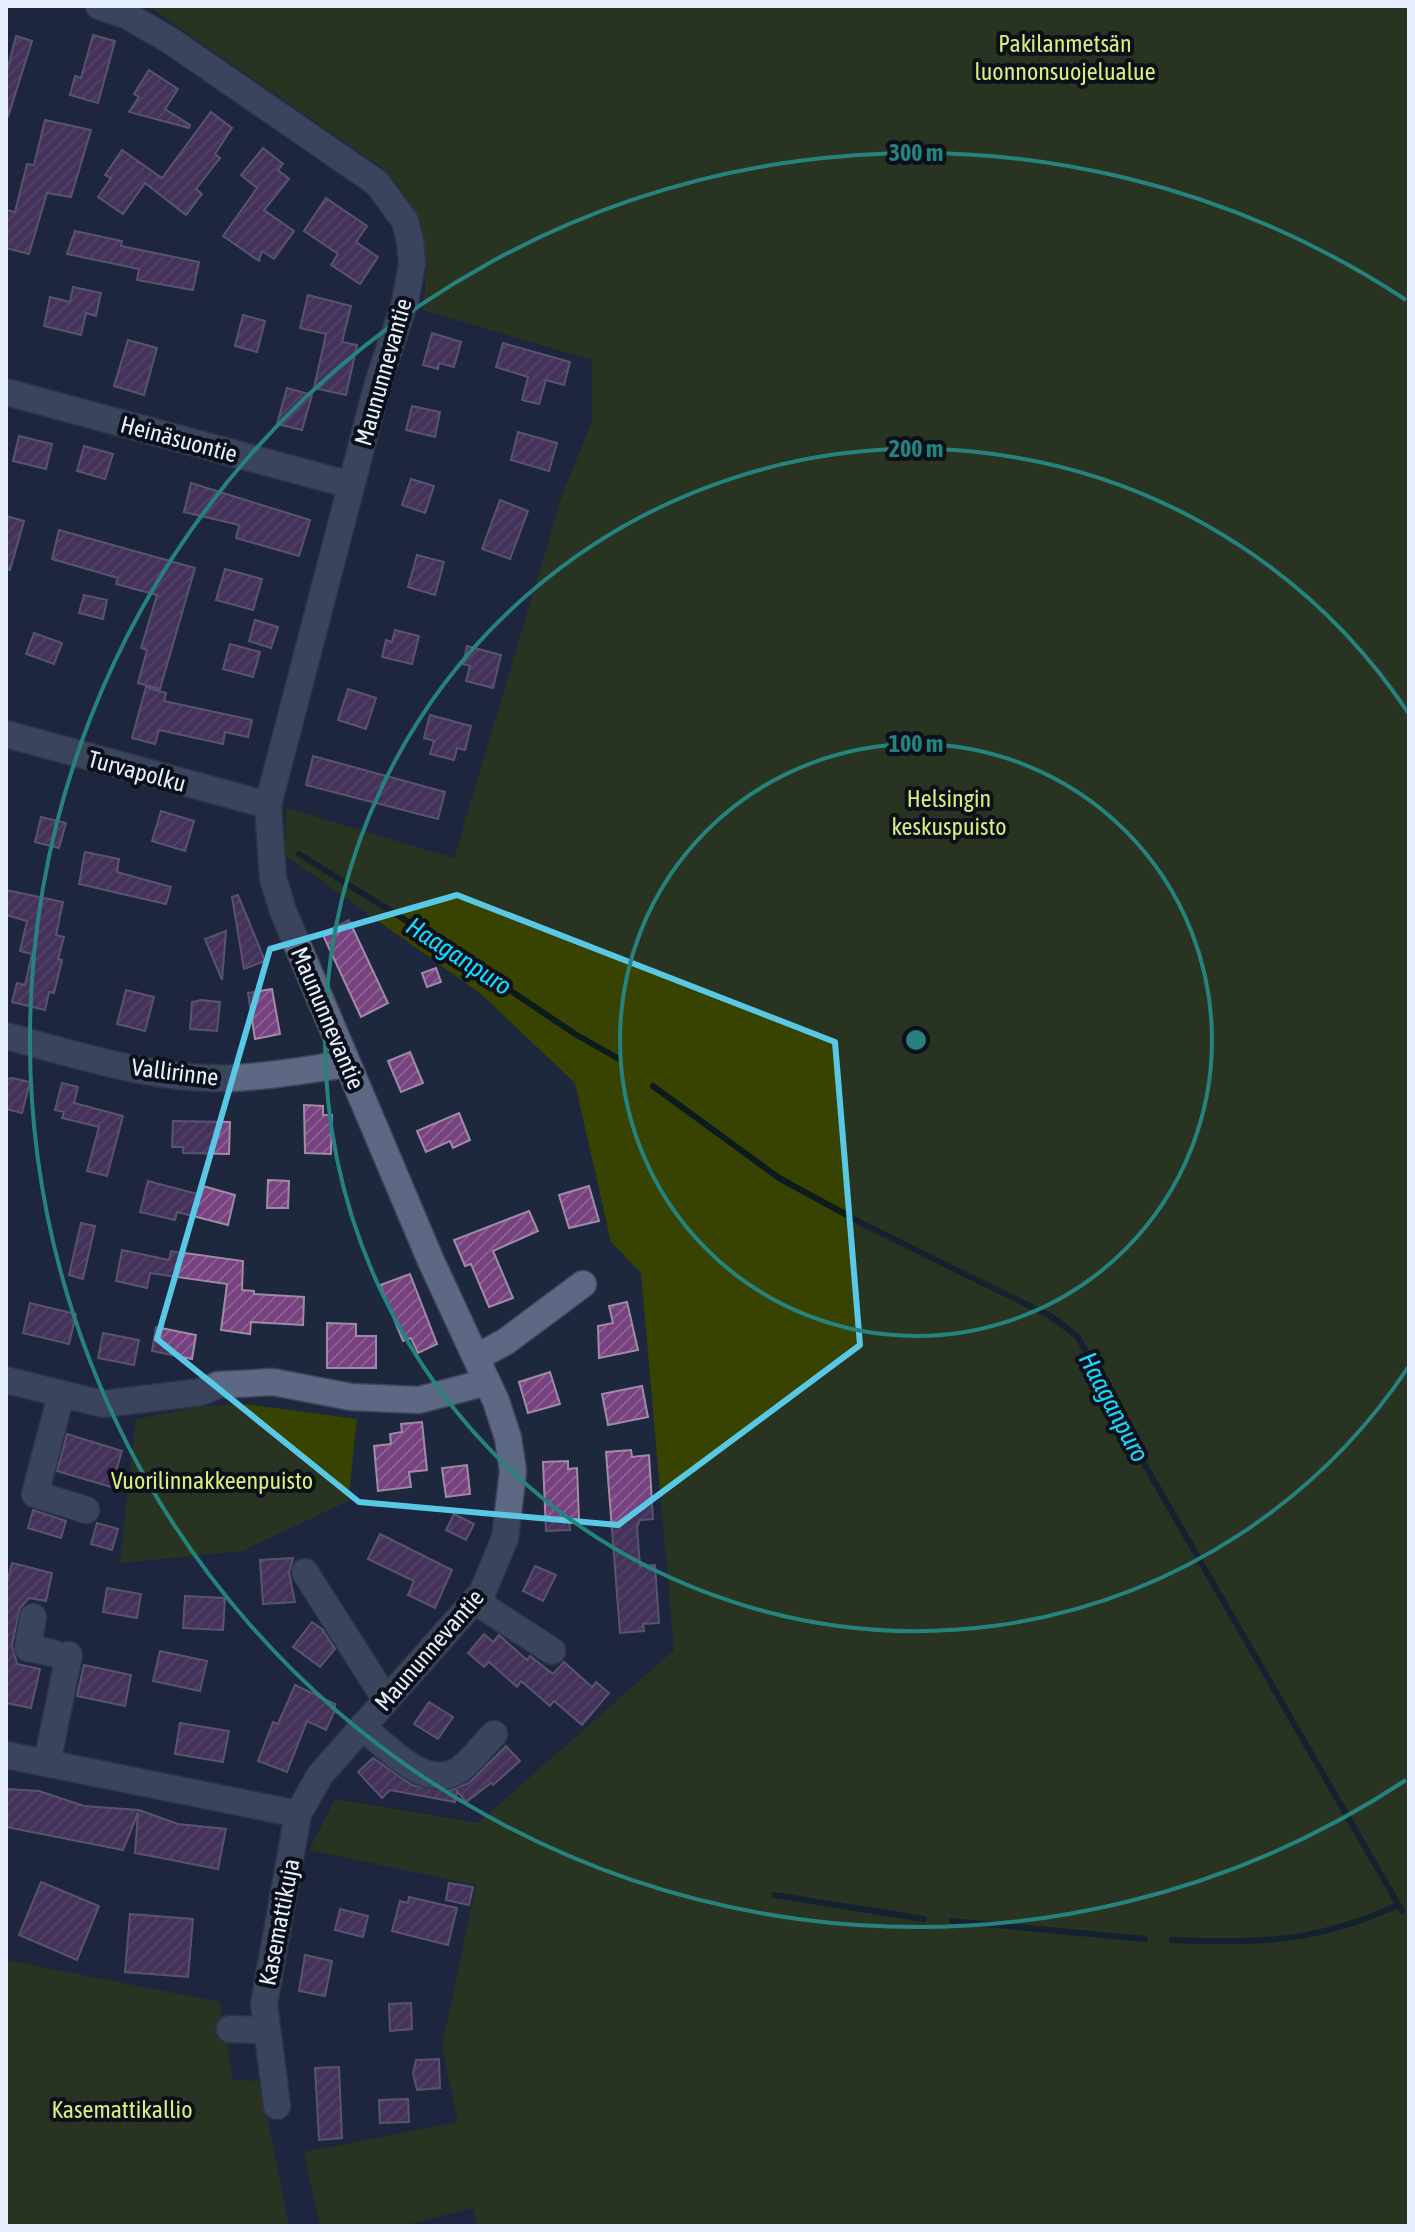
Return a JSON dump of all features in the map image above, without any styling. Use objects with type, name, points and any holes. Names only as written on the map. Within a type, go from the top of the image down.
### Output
[{"type":"street","name":"Maununnevantie","points":[[99,6],[128,16],[171,41],[377,183],[405,221],[412,264],[405,302],[392,335],[351,485],[268,805],[270,853],[280,900],[347,1064],[431,1261],[487,1382],[508,1438],[512,1484],[505,1538],[496,1565],[475,1601],[320,1775],[298,1814]]},
{"type":"street","name":"Heinäsuontie","points":[[6,392],[351,485]]},
{"type":"street","name":"Turvapolku","points":[[6,734],[268,805]]},
{"type":"street","name":"Vallirinne","points":[[6,1036],[104,1062],[194,1077],[239,1078],[347,1064]]},
{"type":"street","points":[[477,1357],[505,1342],[583,1284]]},
{"type":"street","points":[[6,1380],[103,1404],[201,1392],[218,1385],[273,1382],[394,1401],[419,1400],[487,1382]]},
{"type":"street","points":[[61,1395],[35,1494],[86,1510]]},
{"type":"street","points":[[305,1572],[386,1700]]},
{"type":"street","points":[[475,1601],[552,1651]]},
{"type":"street","points":[[33,1617],[28,1648],[61,1654],[47,1763]]},
{"type":"street","points":[[362,1727],[419,1772],[440,1777],[458,1770],[494,1734]]},
{"type":"street","points":[[6,1755],[298,1814]]},
{"type":"street","name":"Kasemattikuja","points":[[277,2106],[264,2004],[298,1814]]},
{"type":"street","points":[[230,2029],[266,2030]]},
{"type":"highlighted area","points":[[457,895],[835,1042],[860,1345],[618,1525],[359,1502],[157,1339],[270,949]]},
{"type":"green space","name":"Helsingin keskuspuisto","points":[[148,6],[1409,6],[1409,2226],[478,2226],[473,2208],[401,2226],[320,2226],[304,2152],[458,2122],[442,2047],[476,1885],[309,1850],[335,1799],[478,1823],[674,1650],[641,1273],[611,1242],[575,1083],[481,994],[285,855],[286,808],[454,858],[563,493],[592,421],[592,360],[423,310],[425,268],[422,232],[408,200],[381,167]]},
{"type":"green space","name":"Vuorilinnakkeenpuisto","points":[[245,1404],[357,1419],[348,1501],[242,1551],[120,1563],[136,1419],[204,1406]]},
{"type":"green space","name":"Kasemattikallio","points":[[6,1960],[220,2002],[233,2080],[260,2081],[289,2226],[6,2226]]},
{"type":"building","points":[[93,35],[115,41],[98,103],[70,95],[75,76],[81,78]]},
{"type":"building","points":[[16,36],[32,41],[8,117],[6,75]]},
{"type":"building","points":[[149,70],[178,89],[165,109],[190,125],[189,128],[129,112],[139,97],[134,94]]},
{"type":"building","points":[[211,112],[232,128],[215,154],[220,158],[196,189],[202,194],[186,215],[145,183],[123,214],[98,197],[111,178],[105,175],[122,150],[162,178]]},
{"type":"building","points":[[45,120],[91,130],[71,197],[47,193],[29,254],[6,248],[6,210],[15,212],[27,164],[34,165]]},
{"type":"building","points":[[263,148],[283,164],[278,170],[289,179],[264,210],[294,231],[274,259],[262,251],[259,261],[223,236],[257,188],[241,175]]},
{"type":"building","points":[[326,198],[367,226],[356,242],[378,257],[360,284],[331,265],[338,254],[304,231]]},
{"type":"building","points":[[75,231],[122,241],[121,246],[199,262],[193,290],[137,280],[139,269],[67,254]]},
{"type":"building","points":[[73,287],[101,293],[96,316],[86,313],[81,335],[44,326],[50,297],[70,302]]},
{"type":"building","points":[[308,295],[351,306],[342,342],[357,345],[346,395],[314,388],[326,334],[300,328]]},
{"type":"building","points":[[243,315],[265,321],[257,352],[235,346]]},
{"type":"building","points":[[432,333],[461,342],[454,367],[439,363],[438,369],[423,365]]},
{"type":"building","points":[[128,340],[157,348],[144,395],[114,386]]},
{"type":"building","points":[[503,343],[570,362],[564,385],[546,380],[539,404],[522,400],[528,377],[496,367]]},
{"type":"building","points":[[287,388],[312,395],[302,430],[277,424]]},
{"type":"building","points":[[412,406],[440,412],[435,437],[406,430]]},
{"type":"building","points":[[518,432],[557,443],[549,471],[511,460]]},
{"type":"building","points":[[19,436],[52,444],[46,469],[13,461]]},
{"type":"building","points":[[84,446],[113,454],[105,479],[77,471]]},
{"type":"building","points":[[411,479],[434,486],[425,513],[402,505]]},
{"type":"building","points":[[191,483],[310,520],[299,556],[236,538],[239,525],[184,512]]},
{"type":"building","points":[[500,500],[528,511],[510,559],[482,549]]},
{"type":"building","points":[[6,516],[24,521],[10,570],[6,569]]},
{"type":"building","points":[[59,530],[195,568],[160,689],[138,683],[147,650],[141,648],[157,595],[116,584],[118,578],[52,559]]},
{"type":"building","points":[[417,555],[444,562],[435,595],[408,587]]},
{"type":"building","points":[[225,569],[262,579],[253,610],[216,600]]},
{"type":"building","points":[[84,595],[107,600],[103,619],[79,613]]},
{"type":"building","points":[[255,620],[278,627],[271,648],[249,641]]},
{"type":"building","points":[[395,630],[419,636],[412,664],[382,657],[386,640],[392,642]]},
{"type":"building","points":[[34,633],[62,643],[54,664],[26,654]]},
{"type":"building","points":[[230,644],[260,652],[253,677],[223,669]]},
{"type":"building","points":[[467,646],[501,655],[493,688],[466,681],[470,666],[463,664]]},
{"type":"building","points":[[146,687],[166,693],[164,701],[252,720],[248,737],[225,732],[223,744],[159,730],[155,744],[132,738]]},
{"type":"building","points":[[348,689],[376,698],[366,729],[338,720]]},
{"type":"building","points":[[430,715],[471,726],[465,750],[457,748],[454,760],[430,754],[434,741],[424,738]]},
{"type":"building","points":[[313,756],[445,792],[438,819],[306,785]]},
{"type":"building","points":[[161,811],[194,821],[185,851],[152,841]]},
{"type":"building","points":[[41,817],[66,823],[59,848],[35,842]]},
{"type":"building","points":[[85,852],[119,859],[117,872],[171,887],[166,904],[79,884]]},
{"type":"building","points":[[6,890],[63,902],[56,935],[64,937],[58,959],[62,960],[54,993],[49,992],[45,1010],[12,1002],[17,983],[25,985],[32,954],[20,951],[27,921],[6,915]]},
{"type":"building","points":[[238,895],[265,961],[244,969],[232,897]]},
{"type":"building","points":[[349,920],[388,1003],[361,1017],[322,933]]},
{"type":"building","points":[[226,931],[222,980],[205,939]]},
{"type":"building","points":[[436,968],[441,982],[427,987],[422,973]]},
{"type":"building","points":[[272,989],[280,1034],[255,1039],[248,993]]},
{"type":"building","points":[[126,990],[154,997],[145,1031],[117,1024]]},
{"type":"building","points":[[192,1002],[220,1002],[217,1031],[190,1029]]},
{"type":"building","points":[[410,1052],[423,1083],[401,1092],[388,1061]]},
{"type":"building","points":[[6,1079],[30,1082],[22,1113],[6,1109]]},
{"type":"building","points":[[62,1083],[78,1087],[74,1103],[123,1116],[107,1176],[87,1171],[99,1127],[62,1118],[64,1112],[55,1110]]},
{"type":"building","points":[[304,1105],[323,1106],[323,1115],[332,1115],[331,1154],[305,1153]]},
{"type":"building","points":[[459,1113],[470,1140],[453,1148],[450,1141],[426,1152],[417,1131]]},
{"type":"building","points":[[173,1121],[230,1122],[229,1154],[183,1153],[183,1147],[172,1147]]},
{"type":"building","points":[[268,1180],[289,1181],[288,1208],[267,1208]]},
{"type":"building","points":[[148,1181],[201,1195],[203,1186],[235,1195],[228,1225],[177,1212],[175,1220],[140,1212]]},
{"type":"building","points":[[589,1186],[599,1221],[569,1228],[559,1195]]},
{"type":"building","points":[[529,1211],[538,1231],[493,1251],[513,1298],[489,1307],[471,1264],[465,1266],[454,1240]]},
{"type":"building","points":[[81,1223],[95,1226],[83,1279],[69,1275]]},
{"type":"building","points":[[122,1250],[169,1260],[171,1251],[243,1261],[242,1290],[254,1291],[254,1294],[304,1297],[303,1325],[251,1322],[250,1334],[221,1330],[227,1284],[150,1273],[147,1288],[116,1281]]},
{"type":"building","points":[[410,1274],[437,1344],[418,1353],[411,1338],[403,1341],[380,1285]]},
{"type":"building","points":[[627,1302],[638,1350],[599,1358],[598,1326],[613,1323],[609,1306]]},
{"type":"building","points":[[30,1303],[76,1314],[69,1344],[23,1333]]},
{"type":"building","points":[[327,1323],[356,1324],[356,1336],[376,1336],[376,1368],[327,1368]]},
{"type":"building","points":[[156,1327],[196,1335],[192,1359],[152,1351]]},
{"type":"building","points":[[103,1333],[139,1340],[134,1365],[98,1358]]},
{"type":"building","points":[[550,1372],[560,1404],[528,1413],[519,1382]]},
{"type":"building","points":[[642,1386],[648,1417],[608,1425],[602,1394]]},
{"type":"building","points":[[422,1422],[427,1470],[409,1472],[411,1487],[378,1491],[374,1446],[391,1444],[390,1434],[402,1432],[401,1424]]},
{"type":"building","points":[[67,1434],[122,1451],[111,1487],[57,1471]]},
{"type":"building","points":[[631,1450],[632,1457],[649,1455],[653,1519],[640,1520],[637,1527],[640,1566],[655,1565],[659,1623],[643,1624],[644,1631],[620,1633],[606,1452]]},
{"type":"building","points":[[568,1461],[568,1469],[577,1468],[579,1520],[569,1520],[570,1530],[546,1531],[543,1462]]},
{"type":"building","points":[[467,1465],[470,1494],[446,1497],[442,1468]]},
{"type":"building","points":[[33,1510],[66,1521],[61,1538],[28,1528]]},
{"type":"building","points":[[454,1514],[474,1524],[466,1540],[446,1530]]},
{"type":"building","points":[[97,1523],[118,1529],[112,1550],[91,1544]]},
{"type":"building","points":[[380,1534],[452,1570],[435,1608],[408,1595],[414,1581],[368,1559]]},
{"type":"building","points":[[293,1558],[289,1573],[295,1602],[263,1604],[260,1560]]},
{"type":"building","points":[[12,1563],[52,1573],[46,1601],[29,1598],[20,1608],[12,1645],[17,1664],[40,1669],[31,1708],[6,1703],[6,1587]]},
{"type":"building","points":[[535,1566],[556,1575],[543,1601],[523,1591]]},
{"type":"building","points":[[107,1588],[141,1594],[137,1618],[103,1612]]},
{"type":"building","points":[[185,1596],[225,1598],[223,1630],[183,1628]]},
{"type":"building","points":[[312,1622],[322,1629],[335,1649],[320,1667],[293,1647]]},
{"type":"building","points":[[484,1634],[493,1642],[499,1635],[527,1660],[530,1656],[553,1674],[564,1662],[592,1687],[596,1682],[609,1693],[582,1725],[554,1701],[550,1706],[521,1681],[517,1687],[489,1662],[484,1667],[468,1653]]},
{"type":"building","points":[[160,1651],[207,1661],[200,1691],[153,1681]]},
{"type":"building","points":[[84,1665],[131,1675],[125,1706],[77,1696]]},
{"type":"building","points":[[295,1685],[335,1704],[335,1710],[326,1730],[307,1721],[287,1772],[258,1761],[273,1722],[278,1724]]},
{"type":"building","points":[[429,1702],[453,1717],[438,1739],[414,1724]]},
{"type":"building","points":[[180,1723],[229,1731],[223,1762],[175,1754]]},
{"type":"building","points":[[506,1746],[520,1761],[493,1785],[491,1783],[466,1802],[457,1791],[455,1802],[390,1790],[382,1798],[358,1772],[373,1758],[412,1785],[447,1791],[469,1783]]},
{"type":"building","points":[[6,1789],[39,1791],[84,1806],[139,1810],[178,1824],[226,1829],[218,1869],[135,1853],[138,1813],[123,1850],[6,1827]]},
{"type":"building","points":[[41,1882],[99,1906],[77,1960],[19,1935]]},
{"type":"building","points":[[449,1883],[473,1887],[469,1905],[446,1900]]},
{"type":"building","points":[[409,1897],[457,1908],[448,1945],[392,1931],[400,1901],[408,1903]]},
{"type":"building","points":[[340,1909],[368,1916],[363,1937],[335,1930]]},
{"type":"building","points":[[130,1914],[193,1919],[188,1977],[125,1972]]},
{"type":"building","points":[[305,1955],[332,1961],[325,1996],[299,1991]]},
{"type":"building","points":[[411,2003],[412,2029],[390,2031],[389,2004]]},
{"type":"building","points":[[439,2059],[440,2088],[417,2090],[413,2073],[416,2060]]},
{"type":"building","points":[[339,2067],[342,2138],[319,2140],[315,2068]]},
{"type":"building","points":[[408,2099],[409,2122],[380,2123],[379,2100]]},
{"type":"waterway","name":"Haaganpuro","points":[[299,854],[407,921],[575,1034],[619,1059]]},
{"type":"waterway","name":"Haaganpuro","points":[[653,1086],[779,1178],[867,1226],[1052,1317],[1077,1336],[1146,1467],[1402,1911]]},
{"type":"waterway","name":"Haaganpuro","points":[[774,1895],[924,1919]]},
{"type":"waterway","name":"Haaganpuro","points":[[1172,1940],[1288,1938],[1341,1927],[1398,1905]]},
{"type":"waterway","name":"Haaganpuro","points":[[952,1921],[1145,1939]]},
{"type":"park label","name":"Pakilanmetsän luonnonsuojelualue","points":[[1065,57]]}]
